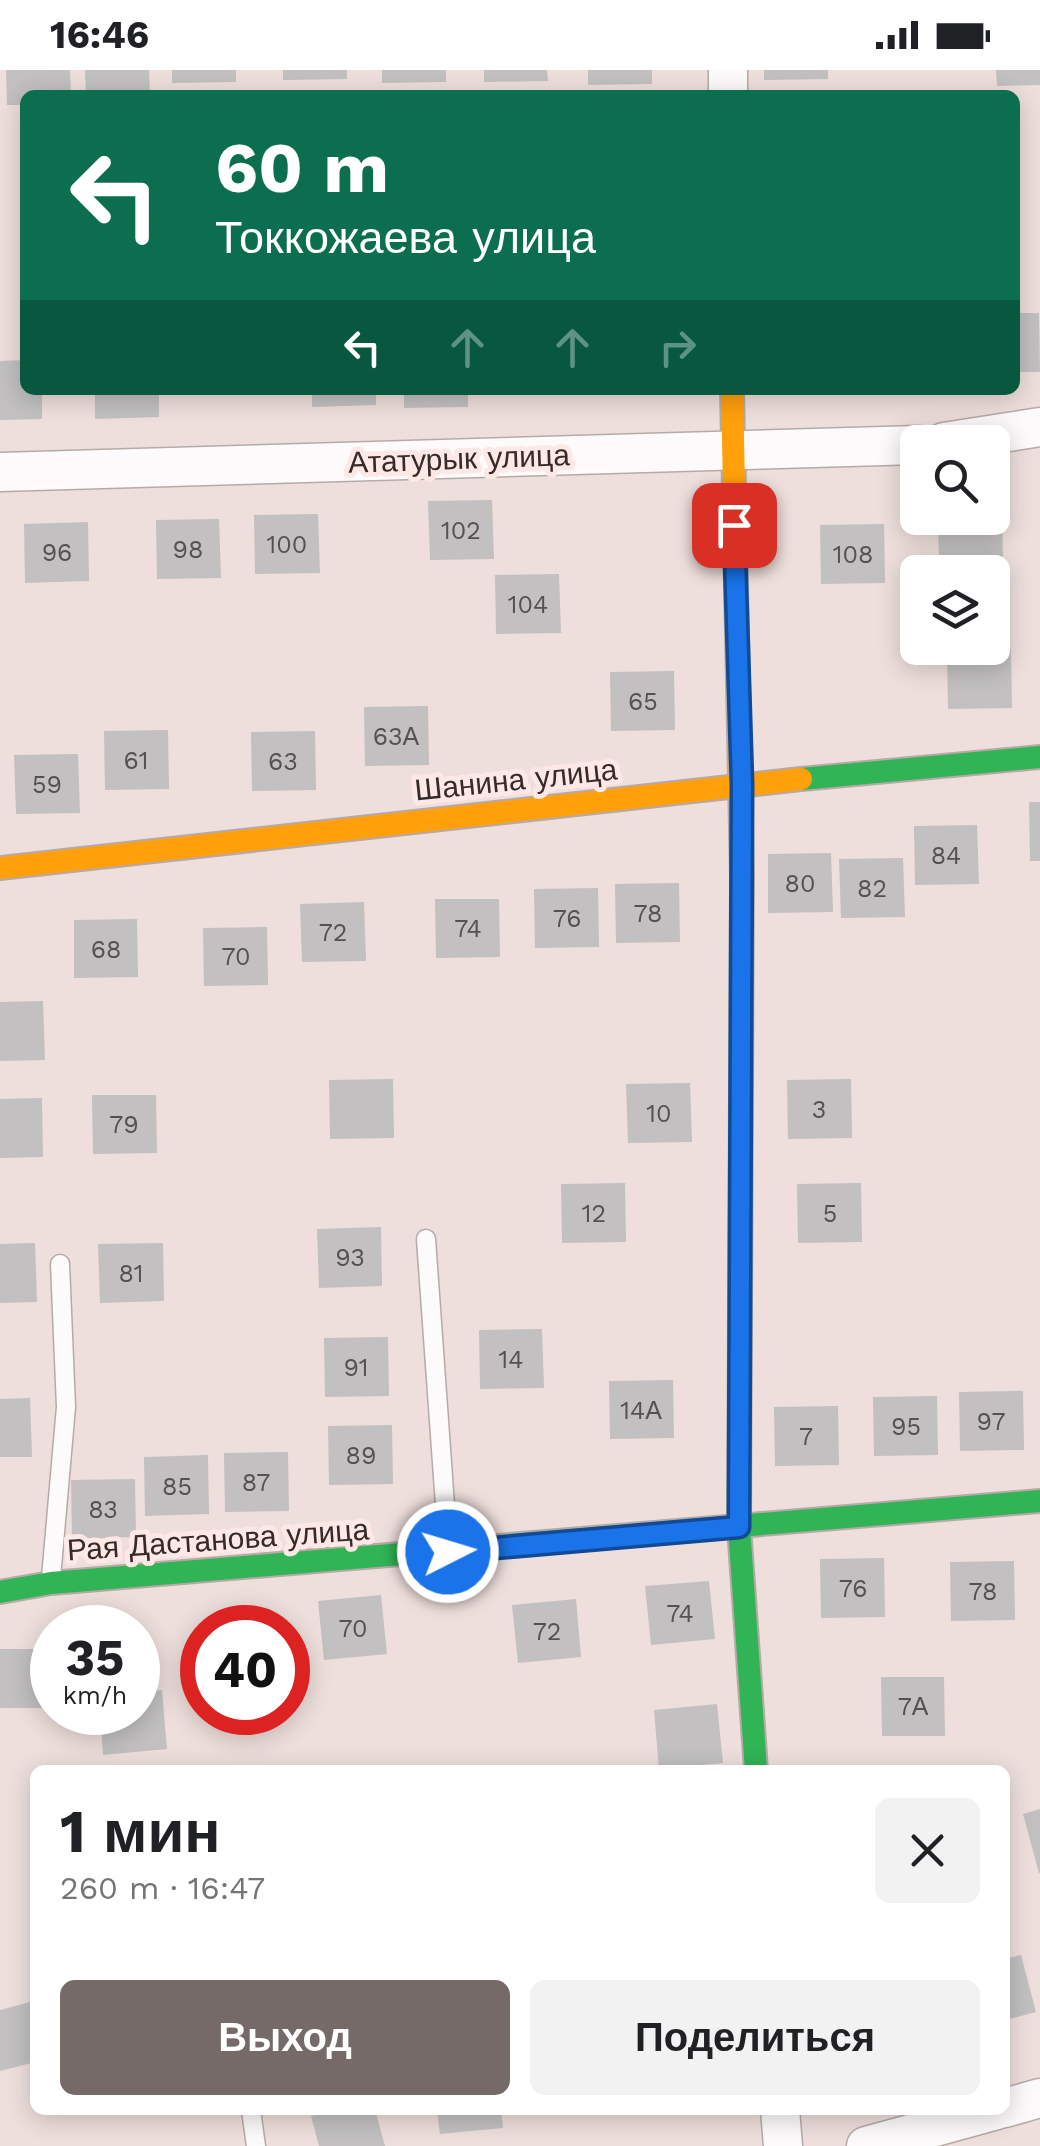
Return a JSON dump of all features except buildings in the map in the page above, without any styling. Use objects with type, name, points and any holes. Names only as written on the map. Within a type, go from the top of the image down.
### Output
[{"type":"street","points":[[732,395],[742,784],[739,1527],[756,1765]]},
{"type":"street","points":[[1010,432],[1040,427]]},
{"type":"street","name":"Ататурык улица","points":[[0,472],[900,446]]},
{"type":"street","name":"Шанина улица","points":[[0,868],[742,784],[1040,757]]},
{"type":"street","name":"Рая Дастанова улица","points":[[0,1592],[51,1583],[1040,1501]]},
{"type":"street","points":[[1010,2107],[1040,2098]]},
{"type":"street","points":[[780,2115],[783,2146]]},
{"type":"street","points":[[866,2146],[980,2115]]},
{"type":"lane","points":[[426,1238],[448,1552]]},
{"type":"lane","points":[[51,1583],[66,1407],[60,1264]]},
{"type":"lane","points":[[252,2115],[256,2146]]},
{"type":"traffic: fast","points":[[801,779],[1040,757]]},
{"type":"traffic: fast","points":[[742,877],[739,1527],[756,1765]]},
{"type":"traffic: fast","points":[[0,1592],[51,1583],[1040,1501]]},
{"type":"traffic: slow","points":[[732,395],[742,877]]},
{"type":"traffic: slow","points":[[0,868],[801,779]]},
{"type":"route","points":[[448,1552],[739,1527],[742,784],[734,525]]}]
